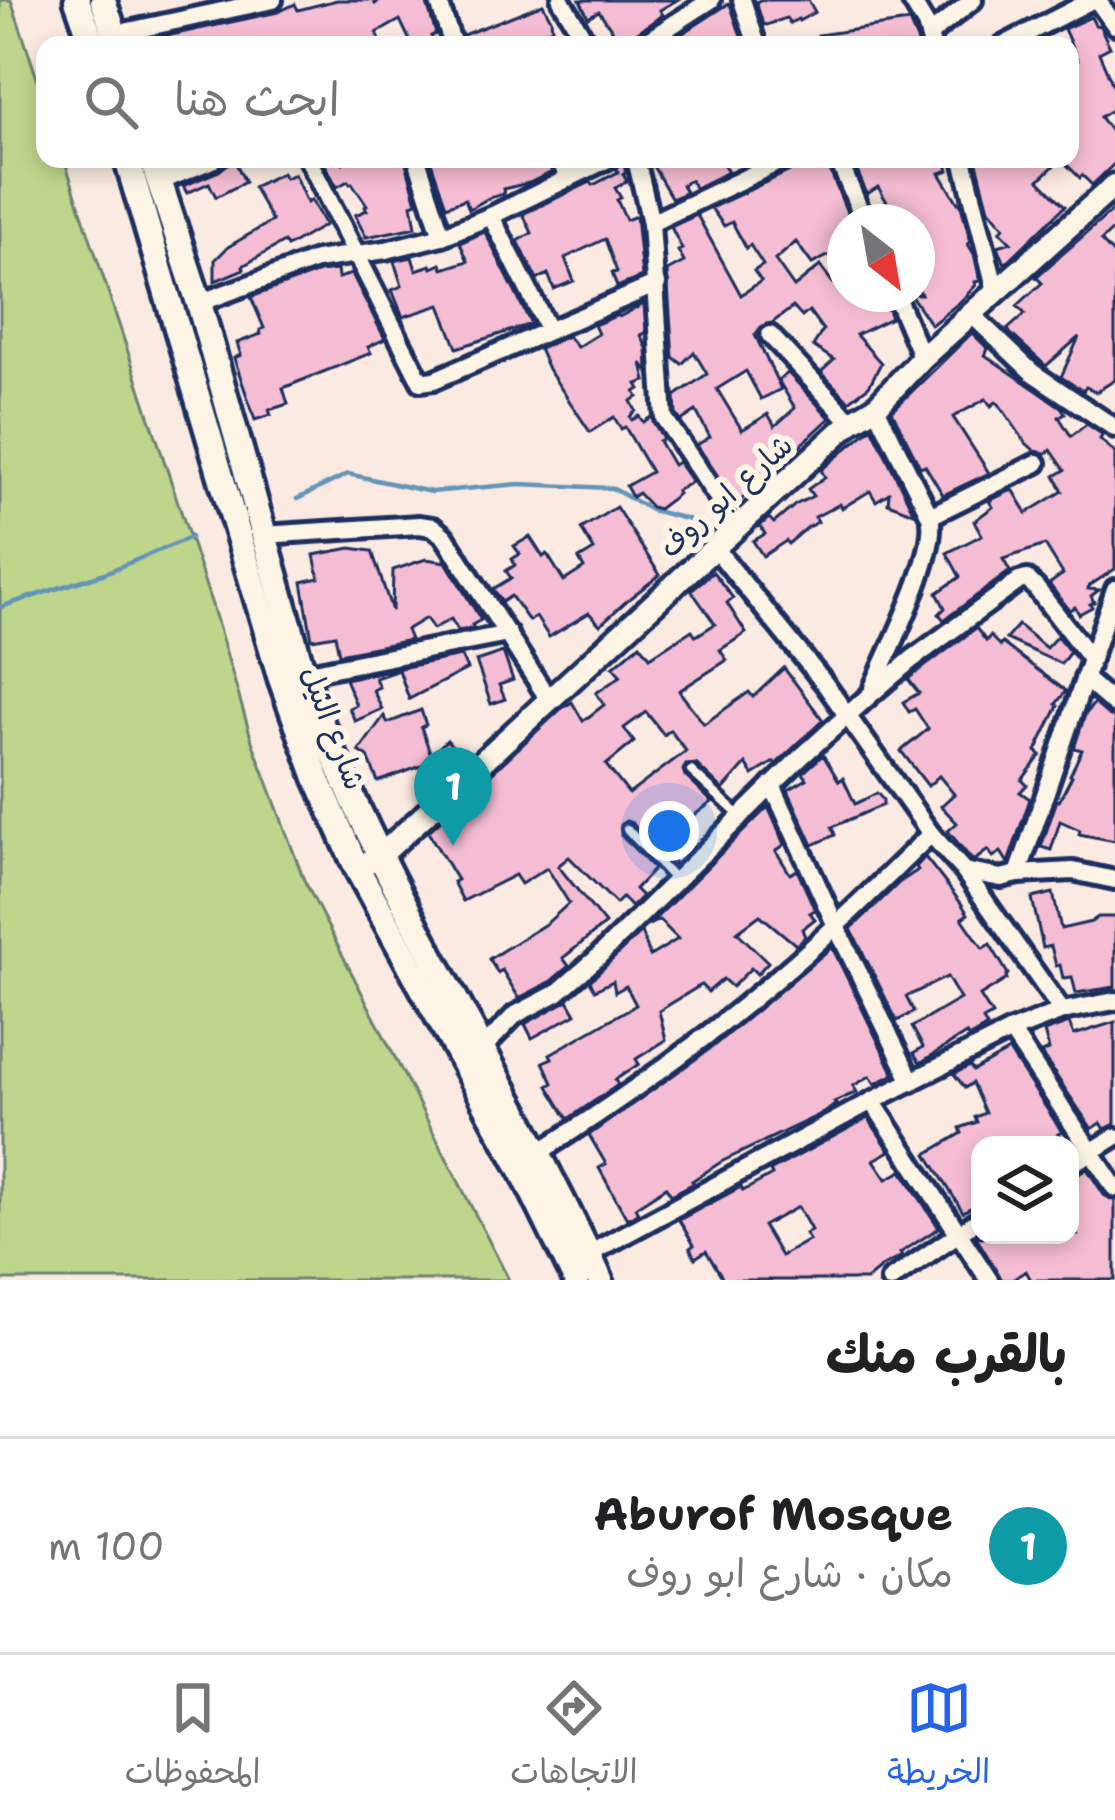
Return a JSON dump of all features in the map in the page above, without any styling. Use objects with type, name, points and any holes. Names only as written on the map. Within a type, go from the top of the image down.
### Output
[{"type":"main road","points":[[77,0],[104,36]]},
{"type":"main road","points":[[104,0],[108,36]]},
{"type":"main road","name":"شارع النيل","points":[[130,168],[281,679],[317,778],[483,1048],[600,1280]]},
{"type":"main road","name":"شارع النيل","points":[[156,171],[199,303],[303,674],[368,862],[576,1280]]},
{"type":"street","points":[[438,0],[450,36]]},
{"type":"street","points":[[561,0],[583,36]]},
{"type":"street","points":[[655,36],[711,0]]},
{"type":"street","points":[[742,0],[754,36]]},
{"type":"street","points":[[911,0],[929,36]]},
{"type":"street","points":[[935,36],[973,0]]},
{"type":"street","points":[[1022,36],[1095,0],[1115,25]]},
{"type":"street","points":[[128,36],[262,2]]},
{"type":"street","points":[[313,168],[421,382],[657,284]]},
{"type":"street","points":[[420,168],[442,236]]},
{"type":"street","points":[[563,168],[568,178]]},
{"type":"street","points":[[199,303],[316,260],[442,236],[589,168]]},
{"type":"street","points":[[641,168],[657,284],[664,418],[736,526]]},
{"type":"street","points":[[651,223],[766,168]]},
{"type":"street","points":[[842,168],[857,204]]},
{"type":"street","points":[[965,168],[996,292]]},
{"type":"street","name":"شارع ابو روف","points":[[368,862],[851,422],[877,407],[922,358],[1115,185]]},
{"type":"street","points":[[491,216],[548,329]]},
{"type":"street","points":[[903,312],[922,358]]},
{"type":"street","points":[[972,314],[1033,373],[1115,428]]},
{"type":"street","points":[[770,335],[851,422]]},
{"type":"street","points":[[870,694],[918,582],[933,532],[930,516],[877,407]]},
{"type":"street","points":[[930,516],[1037,463]]},
{"type":"street","points":[[263,535],[433,527],[445,537],[549,700]]},
{"type":"street","points":[[714,547],[848,714],[1062,1011]]},
{"type":"street","points":[[483,1048],[515,1015],[557,993],[583,970],[870,694],[1019,581],[1027,579],[1091,658]]},
{"type":"street","points":[[1018,874],[1115,589]]},
{"type":"street","points":[[303,674],[508,634]]},
{"type":"street","points":[[1084,678],[1115,705]]},
{"type":"street","points":[[772,785],[912,1082]]},
{"type":"street","points":[[538,1153],[723,1022],[836,926],[931,834]]},
{"type":"street","points":[[964,871],[1001,878],[1073,871],[1115,880]]},
{"type":"street","points":[[589,1255],[1011,1031],[1062,1011],[1115,1001]]},
{"type":"street","points":[[1011,1031],[1115,1188]]},
{"type":"street","points":[[872,1102],[989,1280]]},
{"type":"street","points":[[1079,1159],[1115,1137]]},
{"type":"street","points":[[890,1280],[971,1225]]},
{"type":"lane","points":[[691,771],[740,816]]},
{"type":"lane","points":[[627,829],[675,880]]},
{"type":"green space","points":[[0,0],[11,0],[36,75],[36,168],[67,168],[213,608],[252,741],[304,880],[509,1280],[0,1280]]},
{"type":"building","points":[[337,0],[373,0],[375,4],[426,0],[436,34],[408,36],[400,20],[378,36],[167,36],[278,12],[295,4],[298,10]]},
{"type":"building","points":[[580,0],[677,0],[632,36],[616,36],[599,11],[588,17]]},
{"type":"building","points":[[808,0],[815,12],[799,21],[790,23],[786,18],[767,25],[756,2]]},
{"type":"building","points":[[543,4],[551,19],[547,36],[463,35]]},
{"type":"building","points":[[728,4],[741,36],[679,36]]},
{"type":"building","points":[[1091,17],[1110,47],[1099,53],[1115,90],[1115,108],[1100,117],[1115,137],[1115,163],[1092,185],[1070,168],[1079,168],[1079,36],[1067,36],[1064,29]]},
{"type":"building","points":[[909,22],[915,36],[818,36]]},
{"type":"building","points":[[238,168],[245,182],[216,197],[209,183],[187,193],[183,186]]},
{"type":"building","points":[[327,168],[408,168],[417,202],[412,204],[416,227],[366,237],[355,215],[367,210],[367,205],[352,183],[337,187]]},
{"type":"building","points":[[433,168],[550,168],[552,172],[503,189],[504,194],[469,209],[465,199],[446,206]]},
{"type":"building","points":[[616,168],[625,168],[627,181],[615,188],[626,220],[636,216],[642,277],[617,287],[612,273],[617,272],[605,239],[565,258],[574,281],[554,289],[548,274],[537,280],[518,241],[532,233],[523,214],[618,172]]},
{"type":"building","points":[[654,168],[726,168],[728,172],[695,188],[690,180],[682,185],[686,192],[672,199]]},
{"type":"building","points":[[794,168],[829,168],[844,204],[827,204],[827,256],[812,264],[796,242],[775,260],[794,287],[820,266],[827,275],[827,312],[889,312],[891,318],[856,335],[881,363],[869,386],[849,401],[821,372],[834,360],[813,346],[823,330],[809,311],[802,317],[793,307],[761,327],[755,335],[781,389],[761,399],[746,371],[717,389],[742,430],[768,414],[775,426],[795,408],[778,380],[788,373],[830,418],[741,500],[697,445],[710,437],[696,411],[681,421],[676,414],[675,396],[707,374],[694,352],[682,364],[673,357],[667,271],[684,262],[671,227],[697,215],[741,295],[761,281],[754,271],[763,265],[750,245],[746,248],[732,222],[724,226],[711,208]]},
{"type":"building","points":[[856,168],[948,168],[940,173],[960,202],[980,281],[931,325],[922,312],[935,312],[935,204],[888,204],[878,187],[867,194]]},
{"type":"building","points":[[978,168],[1052,168],[1039,180],[1065,206],[1005,264],[998,246],[1011,242],[989,209]]},
{"type":"building","points":[[282,173],[285,178],[294,174],[307,203],[311,200],[325,225],[215,281],[215,260],[272,221],[253,187]]},
{"type":"building","points":[[1115,208],[1115,228],[1101,241],[1115,256],[1115,380],[1096,392],[1086,387],[1083,391],[1061,377],[1079,337],[1046,366],[1008,329],[1025,314],[1017,306],[1042,283],[1036,277]]},
{"type":"building","points":[[485,232],[531,324],[457,348],[440,305],[403,317],[392,290],[402,286],[394,261],[412,257],[416,270],[441,264],[443,269],[468,261],[460,243]]},
{"type":"building","points":[[337,270],[338,278],[352,274],[385,339],[368,347],[371,353],[283,388],[288,404],[255,420],[234,358],[241,355],[237,343],[261,334],[264,328],[251,297]]},
{"type":"building","points":[[644,304],[646,333],[641,335],[648,372],[642,363],[646,381],[637,384],[638,397],[631,401],[636,411],[630,417],[639,416],[643,422],[651,417],[673,465],[678,462],[692,482],[658,509],[638,493],[632,497],[626,486],[651,472],[625,427],[621,429],[614,417],[590,432],[539,349],[568,336],[577,347],[598,334],[594,325]]},
{"type":"building","points":[[972,333],[988,349],[985,355],[1061,407],[1065,413],[1059,417],[1071,436],[1087,424],[1115,453],[1115,569],[1089,586],[1099,590],[1091,596],[1092,607],[1079,614],[1075,607],[1069,610],[1049,584],[1063,574],[1045,545],[1003,559],[1010,571],[944,620],[939,614],[945,608],[937,593],[960,577],[947,553],[982,535],[974,521],[993,507],[989,501],[1014,491],[1027,513],[1063,491],[1055,476],[1065,470],[1051,450],[1045,454],[1035,451],[999,404],[991,406],[986,399],[953,417],[989,473],[943,495],[925,465],[920,467],[892,411]]},
{"type":"building","points":[[872,427],[914,513],[888,503],[889,493],[876,501],[870,491],[815,517],[818,522],[763,556],[753,541],[765,534],[760,526],[769,518],[774,523],[813,496],[808,489],[825,477],[821,470]]},
{"type":"building","points":[[616,507],[660,575],[600,625],[589,613],[549,637],[536,617],[529,621],[511,596],[502,602],[493,589],[511,578],[506,571],[520,554],[514,546],[530,537],[564,581],[584,568],[579,559],[594,550],[581,529]]},
{"type":"building","points":[[351,548],[372,551],[392,611],[393,570],[426,559],[446,562],[481,620],[474,628],[458,631],[451,619],[433,629],[426,618],[406,630],[410,640],[339,654],[335,635],[312,639],[302,582],[319,578],[314,555]]},
{"type":"building","points":[[713,572],[733,598],[727,603],[746,633],[720,650],[727,660],[679,691],[704,724],[749,692],[753,697],[784,668],[823,720],[775,765],[753,775],[746,764],[723,790],[696,764],[686,765],[685,776],[712,802],[681,825],[691,834],[669,857],[673,866],[632,823],[621,824],[621,835],[654,869],[635,889],[642,896],[631,907],[622,898],[616,904],[569,857],[558,866],[605,924],[563,958],[569,966],[519,998],[489,959],[547,923],[569,903],[547,868],[521,884],[515,875],[463,901],[453,882],[457,880],[428,832],[561,709],[572,702],[583,721],[604,705],[596,693],[621,676],[613,667],[640,644],[650,657],[692,630],[696,636],[715,624],[691,590]],"holes":[[[646,712],[664,735],[670,730],[686,751],[629,794],[606,765],[634,742],[624,728]]]},
{"type":"building","points":[[1018,625],[1046,648],[1057,636],[1070,652],[1061,664],[1006,639]]},
{"type":"building","points":[[976,628],[986,641],[990,636],[1002,643],[1066,691],[1036,751],[1041,755],[1022,780],[1027,785],[1020,792],[1030,799],[1008,863],[1001,852],[993,857],[988,850],[971,859],[948,831],[957,823],[941,806],[954,794],[939,776],[928,786],[901,751],[928,729],[915,709],[909,712],[903,702],[919,693],[908,679]]},
{"type":"building","points":[[503,652],[513,680],[499,685],[505,699],[491,704],[476,661]]},
{"type":"building","points":[[461,656],[467,669],[409,699],[399,670],[375,678],[379,687],[373,690],[382,709],[355,721],[349,708],[356,705],[345,679]]},
{"type":"building","points":[[1094,703],[1115,718],[1115,841],[1079,834],[1080,830],[1060,821],[1051,850],[1041,847],[1082,750],[1074,748]]},
{"type":"building","points":[[421,710],[426,725],[421,727],[431,755],[447,740],[458,753],[436,774],[429,766],[424,770],[421,766],[378,782],[368,757],[359,751],[384,716],[388,723]]},
{"type":"building","points":[[823,755],[839,781],[843,778],[855,804],[877,793],[883,805],[832,827],[835,835],[813,845],[788,790],[807,779],[803,773]]},
{"type":"building","points":[[768,807],[785,844],[776,851],[790,874],[797,870],[815,910],[810,913],[815,919],[802,929],[805,937],[796,945],[760,915],[737,932],[768,962],[757,974],[751,968],[732,987],[723,979],[708,992],[701,985],[659,1011],[666,1040],[636,1059],[639,1064],[615,1080],[618,1085],[568,1119],[548,1086],[553,1083],[543,1062],[636,1005],[626,986],[615,992],[613,981],[595,990],[590,981],[641,932],[650,956],[678,939],[659,920],[649,925]]},
{"type":"building","points":[[925,857],[961,903],[968,914],[962,918],[983,948],[990,944],[1008,974],[980,996],[992,1015],[983,1020],[987,1027],[968,1038],[966,1034],[920,1063],[914,1053],[923,1047],[912,1027],[960,999],[947,977],[906,997],[914,1012],[897,1021],[851,929],[918,870]]},
{"type":"building","points":[[1053,893],[1061,929],[1098,917],[1115,917],[1115,987],[1076,993],[1072,977],[1063,978],[1060,965],[1056,966],[1051,946],[1043,948],[1032,898]]},
{"type":"building","points":[[832,947],[894,1074],[875,1084],[870,1076],[853,1086],[857,1092],[834,1102],[827,1111],[721,1162],[671,1195],[666,1187],[635,1207],[638,1213],[627,1219],[599,1168],[606,1164],[589,1135],[711,1048]]},
{"type":"building","points":[[568,1000],[576,1014],[532,1038],[525,1024]]},
{"type":"building","points":[[1115,1022],[1115,1124],[1105,1129],[1101,1123],[1092,1129],[1041,1053],[1049,1050],[1044,1032],[1069,1023],[1074,1035]]},
{"type":"building","points":[[1009,1051],[1062,1132],[1060,1136],[971,1136],[971,1207],[963,1212],[927,1154],[985,1113],[972,1083],[965,1088],[954,1074],[970,1066],[973,1071]]},
{"type":"building","points":[[868,1118],[890,1151],[874,1160],[887,1179],[902,1171],[939,1228],[866,1280],[724,1280],[706,1251],[695,1258],[690,1248],[694,1245],[679,1220],[741,1187],[743,1191],[772,1175],[770,1171]],"holes":[[[798,1207],[811,1230],[805,1234],[809,1240],[781,1256],[763,1226]]]},
{"type":"building","points":[[1087,1169],[1104,1195],[1115,1201],[1115,1280],[1031,1280],[1026,1271],[1002,1280],[980,1244],[1079,1244],[1079,1174]]},
{"type":"waterway","points":[[297,499],[348,474],[431,492],[519,484],[612,488],[651,510],[698,522]]},
{"type":"waterway","points":[[0,607],[105,573],[191,537]]},
{"type":"place","name":"Aburof Mosque","points":[[453,846]]}]
